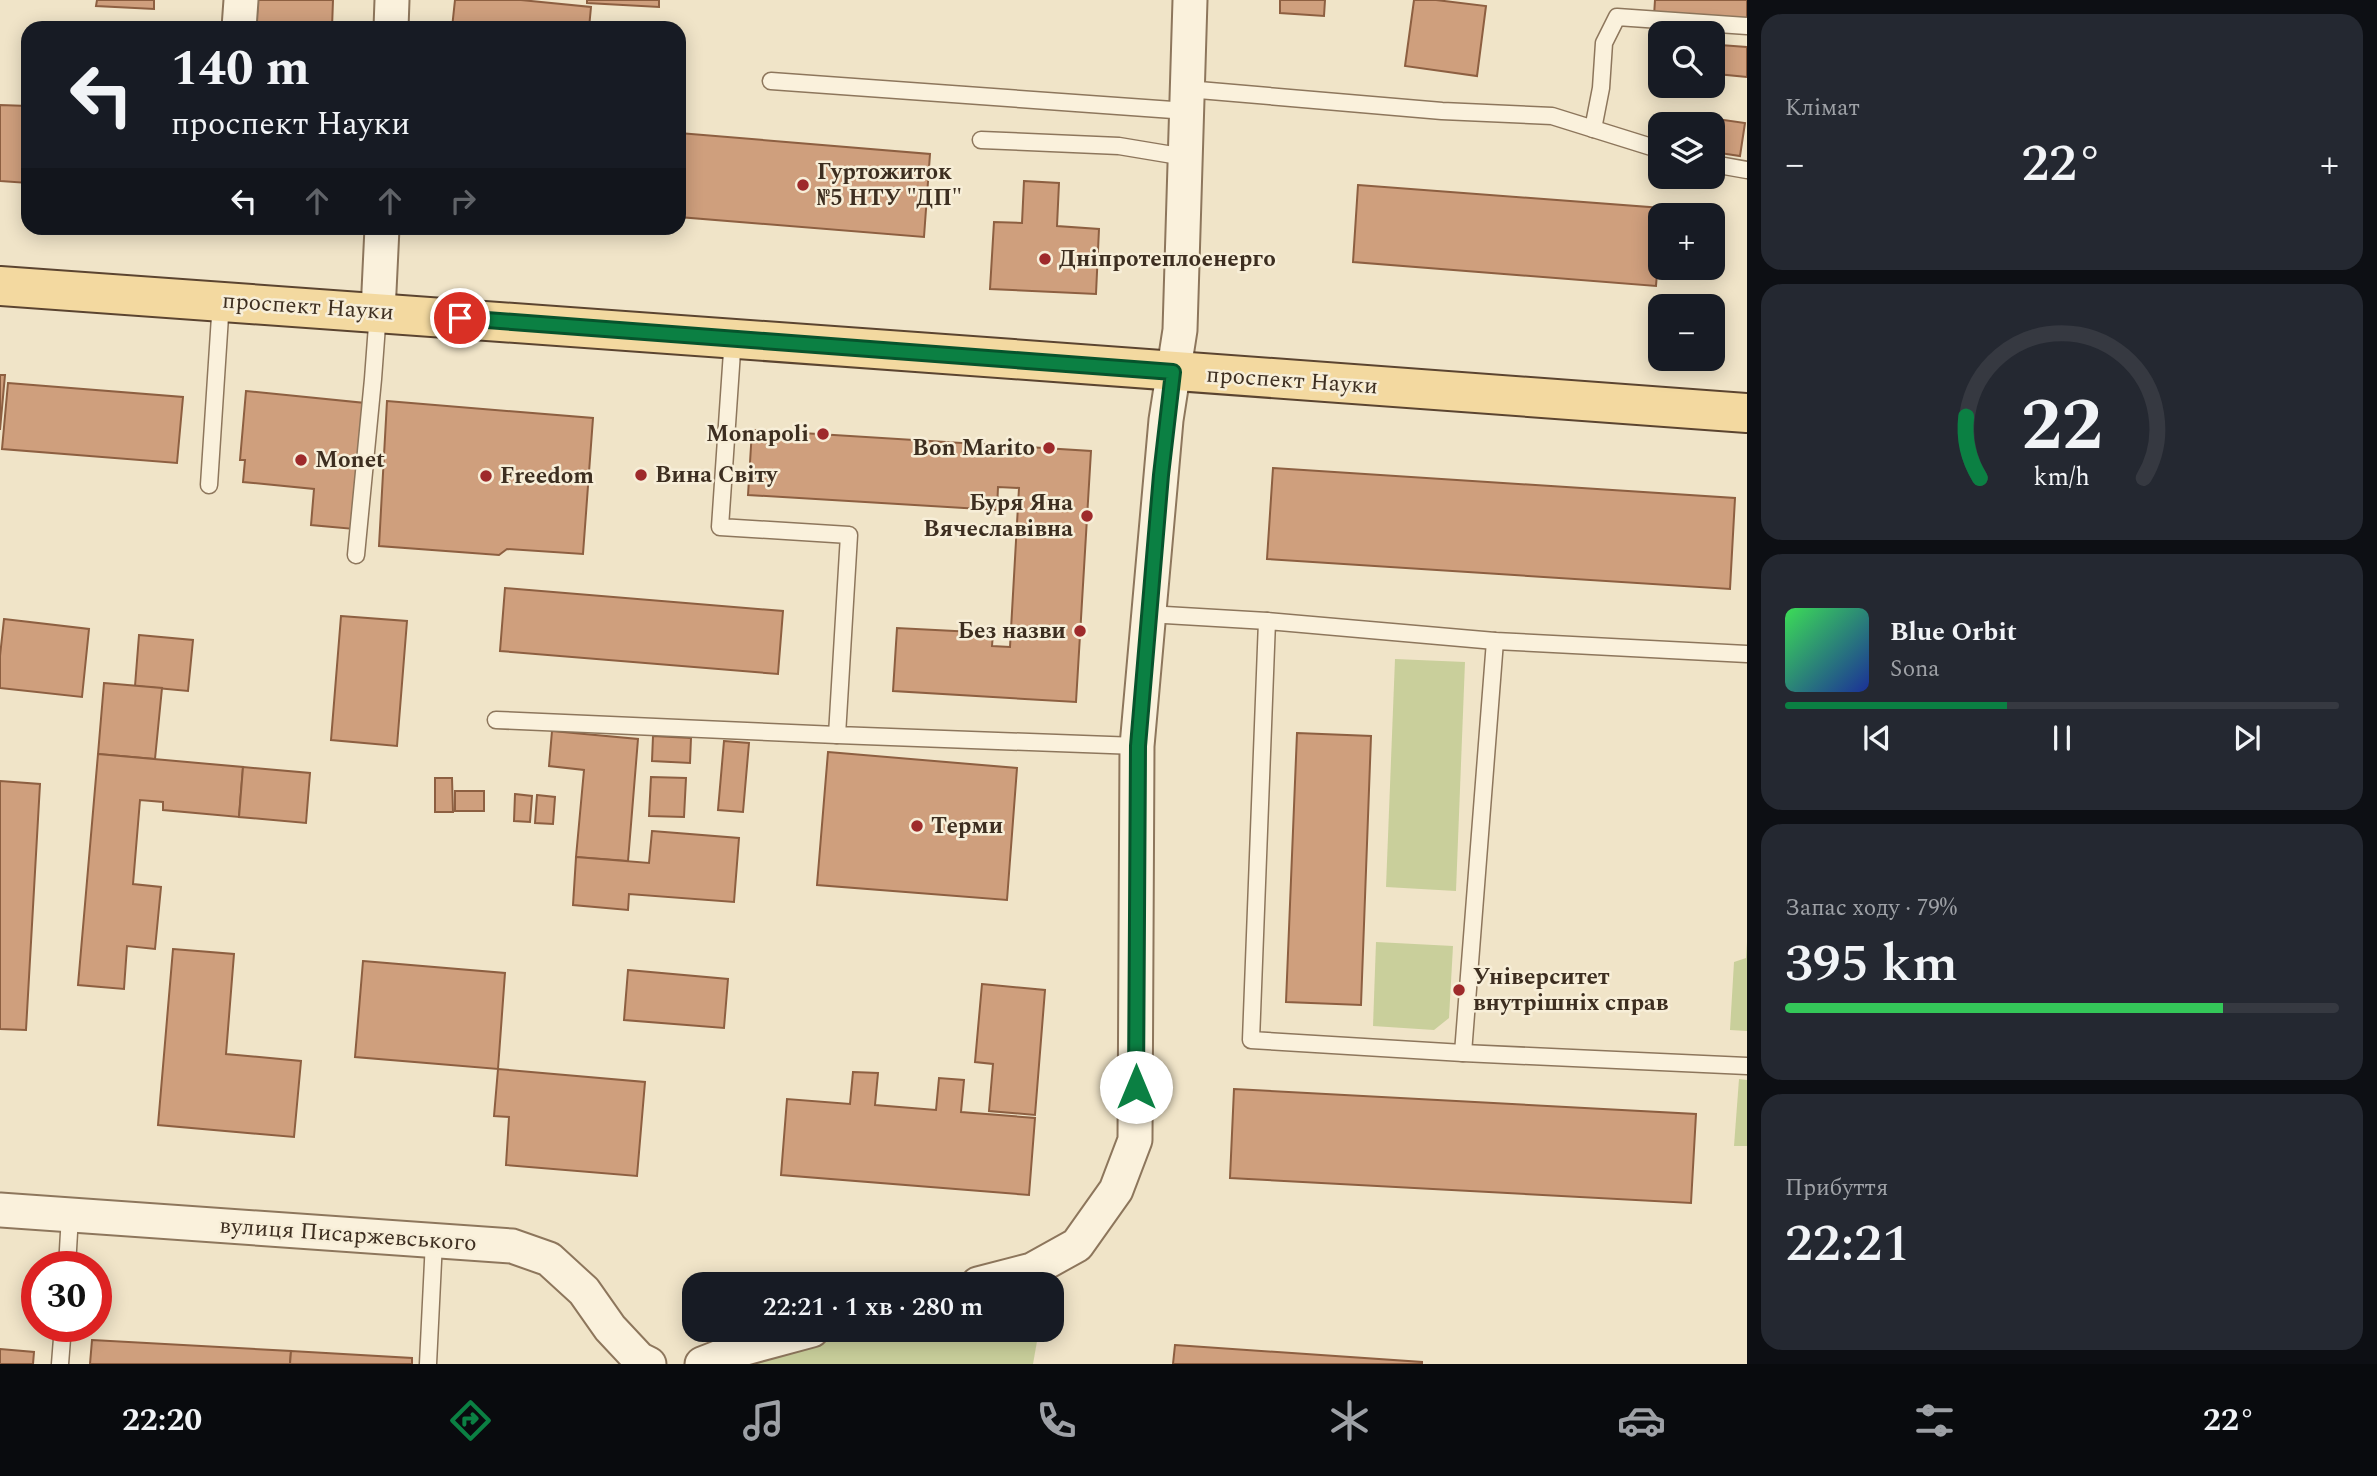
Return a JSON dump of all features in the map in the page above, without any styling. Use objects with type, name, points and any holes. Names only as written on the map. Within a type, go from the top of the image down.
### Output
[{"type":"main road","name":"проспект Науки","points":[[0,286],[733,337],[1747,413]]},
{"type":"street","points":[[240,21],[241,0]]},
{"type":"street","points":[[391,21],[392,0]]},
{"type":"street","points":[[1024,1272],[1077,1245],[1116,1190],[1135,1140],[1138,746],[1166,420],[1180,330],[1190,0]]},
{"type":"street","points":[[377,312],[382,235]]},
{"type":"street","name":"вулиця Писаржевського","points":[[0,1210],[512,1247],[549,1259],[583,1291],[610,1328],[639,1359],[649,1364]]},
{"type":"street","points":[[702,1364],[768,1342]]},
{"type":"lane","points":[[1593,129],[1601,88],[1604,43],[1617,17],[1747,26]]},
{"type":"lane","points":[[771,81],[1552,116],[1648,146]]},
{"type":"lane","points":[[981,140],[1119,146],[1185,157]]},
{"type":"lane","points":[[1725,166],[1747,170]]},
{"type":"lane","points":[[209,485],[221,301]]},
{"type":"lane","points":[[356,555],[377,312]]},
{"type":"lane","points":[[733,337],[720,527],[849,536],[837,735]]},
{"type":"lane","points":[[1148,614],[1267,621],[1495,641],[1747,654]]},
{"type":"lane","points":[[1267,621],[1251,1040],[1747,1066]]},
{"type":"lane","points":[[1464,1053],[1495,641]]},
{"type":"lane","points":[[496,720],[1138,746]]},
{"type":"lane","points":[[68,1251],[71,1215]]},
{"type":"lane","points":[[428,1364],[434,1241]]},
{"type":"lane","points":[[60,1364],[62,1342]]},
{"type":"green space","points":[[1395,659],[1465,662],[1456,891],[1386,887]]},
{"type":"green space","points":[[1376,942],[1453,946],[1449,1018],[1434,1030],[1373,1026]]},
{"type":"green space","points":[[1747,942],[1747,1031],[1730,1030],[1734,962],[1746,958]]},
{"type":"green space","points":[[1739,1079],[1747,1080],[1747,1146],[1734,1146]]},
{"type":"green space","points":[[823,1342],[1037,1342],[1033,1364],[742,1364]]},
{"type":"building","points":[[97,0],[154,0],[154,9],[96,6]]},
{"type":"building","points":[[258,0],[333,0],[332,21],[256,21]]},
{"type":"building","points":[[455,0],[521,0],[591,7],[590,21],[453,21]]},
{"type":"building","points":[[587,0],[659,0],[659,7],[587,3]]},
{"type":"building","points":[[1280,0],[1325,0],[1324,16],[1280,13]]},
{"type":"building","points":[[1414,0],[1486,6],[1477,76],[1405,66]]},
{"type":"building","points":[[1655,0],[1747,0],[1747,23],[1654,16]]},
{"type":"building","points":[[1725,45],[1747,47],[1747,77],[1725,75]]},
{"type":"building","points":[[0,105],[21,106],[21,182],[0,181]]},
{"type":"building","points":[[1725,120],[1745,123],[1740,156],[1725,154]]},
{"type":"building","name":"Гуртожиток №5 НТУ \"ДП\"","points":[[686,134],[930,154],[924,237],[686,218]]},
{"type":"building","name":"Дніпротеплоенерго","points":[[1024,181],[1059,183],[1057,226],[1099,229],[1096,294],[990,289],[994,222],[1022,223]]},
{"type":"building","points":[[1358,185],[1648,207],[1648,280],[1656,280],[1656,286],[1353,262]]},
{"type":"building","points":[[0,375],[5,375],[0,430]]},
{"type":"building","points":[[8,383],[183,397],[177,463],[2,449]]},
{"type":"building","name":"Monet","points":[[246,391],[365,403],[354,529],[311,525],[314,489],[243,482],[245,460],[240,460]]},
{"type":"building","name":"Freedom","points":[[387,401],[593,418],[583,554],[507,549],[499,555],[379,546]]},
{"type":"building","points":[[752,430],[1091,451],[1076,702],[893,691],[897,628],[993,633],[992,646],[1010,647],[1019,488],[998,487],[997,510],[748,495]]},
{"type":"building","points":[[1273,468],[1735,498],[1730,589],[1267,559]]},
{"type":"building","points":[[505,588],[783,611],[778,674],[500,651]]},
{"type":"building","points":[[341,616],[407,621],[397,746],[331,740]]},
{"type":"building","points":[[4,619],[89,629],[82,697],[0,688]]},
{"type":"building","points":[[139,635],[193,640],[188,691],[135,686]]},
{"type":"building","points":[[104,683],[162,688],[155,759],[98,754]]},
{"type":"building","points":[[552,731],[638,739],[628,861],[576,857],[584,770],[549,766]]},
{"type":"building","points":[[1297,733],[1371,736],[1361,1005],[1286,1002]]},
{"type":"building","points":[[653,736],[691,738],[690,763],[652,761]]},
{"type":"building","points":[[724,741],[749,743],[743,812],[718,810]]},
{"type":"building","name":"Терми","points":[[828,752],[1017,768],[1007,900],[817,885]]},
{"type":"building","points":[[98,754],[243,767],[239,817],[163,810],[163,802],[140,800],[133,884],[161,887],[155,949],[127,946],[124,989],[78,985]]},
{"type":"building","points":[[243,767],[310,773],[306,823],[239,817]]},
{"type":"building","points":[[651,777],[686,778],[684,817],[649,816]]},
{"type":"building","points":[[435,778],[452,778],[453,812],[435,812]]},
{"type":"building","points":[[0,781],[40,784],[26,1030],[0,1029]]},
{"type":"building","points":[[455,791],[484,791],[484,811],[455,811]]},
{"type":"building","points":[[515,794],[532,796],[530,822],[514,821]]},
{"type":"building","points":[[537,795],[555,797],[553,824],[535,823]]},
{"type":"building","points":[[652,831],[739,838],[734,902],[629,894],[628,910],[573,905],[576,857],[649,863]]},
{"type":"building","points":[[173,949],[234,954],[226,1054],[301,1061],[294,1137],[158,1125]]},
{"type":"building","points":[[363,961],[505,973],[498,1069],[355,1057]]},
{"type":"building","points":[[628,970],[728,979],[724,1028],[624,1020]]},
{"type":"building","points":[[982,984],[1045,990],[1035,1115],[989,1111],[993,1064],[975,1062]]},
{"type":"building","points":[[498,1069],[645,1082],[637,1176],[506,1165],[509,1117],[494,1116]]},
{"type":"building","points":[[853,1072],[878,1073],[875,1105],[936,1110],[939,1078],[964,1080],[961,1112],[1035,1118],[1029,1195],[781,1175],[787,1099],[850,1104]]},
{"type":"building","points":[[1234,1089],[1696,1114],[1691,1203],[1230,1178]]},
{"type":"building","points":[[92,1342],[291,1351],[290,1364],[90,1364]]},
{"type":"building","points":[[1175,1345],[1422,1362],[1422,1364],[1173,1364]]},
{"type":"building","points":[[0,1349],[34,1352],[33,1364],[0,1364]]},
{"type":"building","points":[[291,1351],[412,1358],[412,1364],[290,1364]]},
{"type":"place","name":"Гуртожиток №5 НТУ \"ДП\"","points":[[803,185]]},
{"type":"place","name":"Дніпротеплоенерго","points":[[1045,259]]},
{"type":"place","name":"Monapoli","points":[[823,434]]},
{"type":"place","name":"Bon Marito","points":[[1049,448]]},
{"type":"place","name":"Monet","points":[[301,460]]},
{"type":"place","name":"Вина Світу","points":[[641,475]]},
{"type":"place","name":"Freedom","points":[[486,476]]},
{"type":"place","name":"Буря Яна Вячеславівна","points":[[1087,516]]},
{"type":"place","name":"Без назви","points":[[1080,631]]},
{"type":"place","name":"Терми","points":[[917,826]]},
{"type":"place","name":"Університет внутрішніх справ","points":[[1459,990]]},
{"type":"route","points":[[460,318],[1173,372],[1166,420],[1138,746],[1136,1087]]}]
